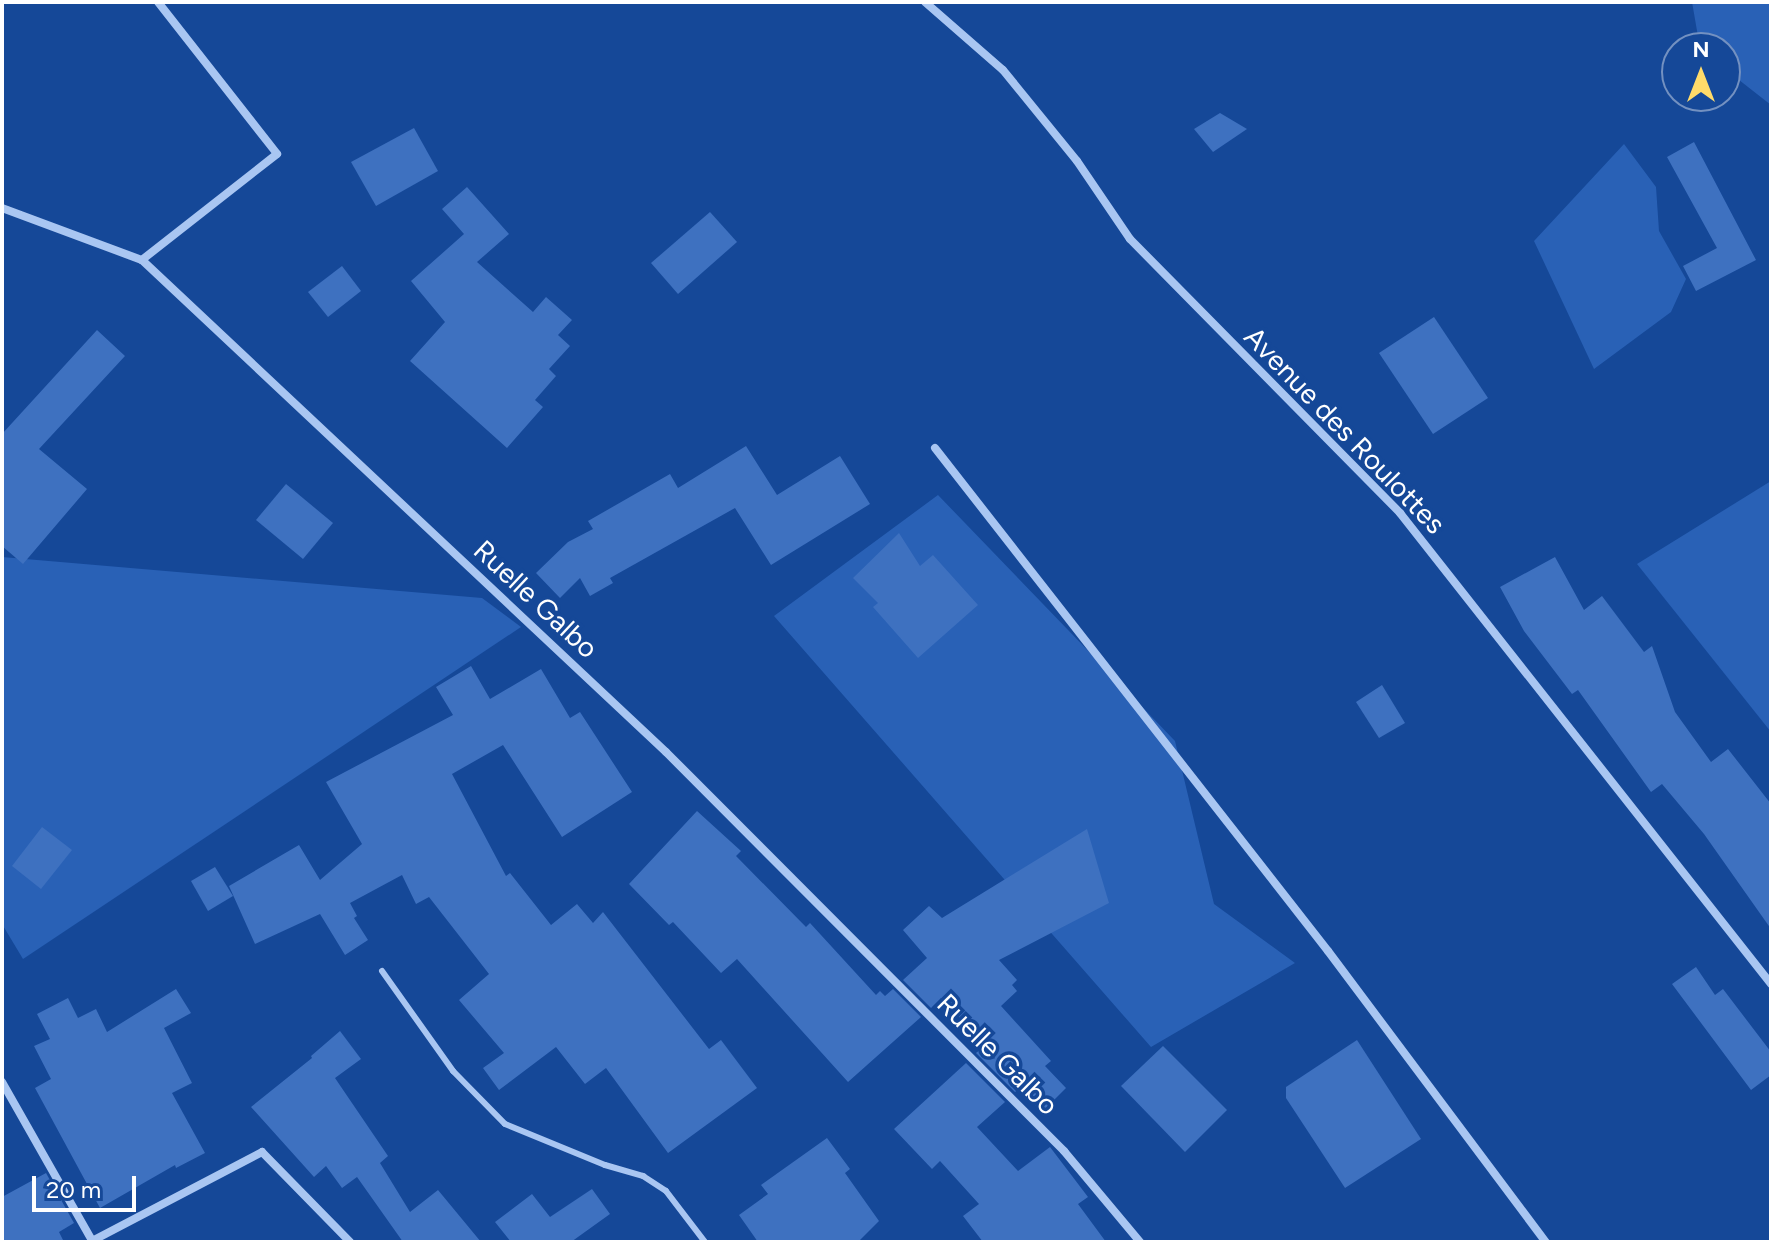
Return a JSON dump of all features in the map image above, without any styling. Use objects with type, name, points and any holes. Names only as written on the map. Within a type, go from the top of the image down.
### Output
[{"type":"street","points":[[2,208],[142,260],[277,154],[158,2]]},
{"type":"street","name":"Avenue des Roulottes","points":[[925,2],[1003,70],[1077,161],[1130,239],[1400,513],[1771,984]]},
{"type":"street","name":"Ruelle Galbo","points":[[142,260],[666,752],[1064,1151],[1140,1242]]},
{"type":"street","points":[[935,448],[1328,951],[1546,1242]]},
{"type":"street","points":[[2,1082],[92,1241],[262,1152],[350,1242]]},
{"type":"lane","points":[[382,971],[453,1071],[505,1124],[605,1165],[643,1176],[666,1191],[705,1242]]},
{"type":"shaded area","points":[[1692,2],[1771,2],[1771,105],[1741,82],[1741,32],[1697,32]]},
{"type":"shaded area","points":[[1624,144],[1656,187],[1659,231],[1686,279],[1671,312],[1594,369],[1534,241]]},
{"type":"shaded area","points":[[1771,481],[1771,732],[1637,564]]},
{"type":"shaded area","points":[[938,495],[1175,741],[1214,904],[1295,963],[1151,1047],[774,616]]},
{"type":"shaded area","points":[[2,557],[482,598],[521,627],[23,959],[2,924]]},
{"type":"building","points":[[1220,113],[1247,129],[1213,152],[1194,129]]},
{"type":"building","points":[[414,128],[438,171],[376,206],[351,162]]},
{"type":"building","points":[[1694,142],[1756,260],[1696,291],[1683,266],[1717,248],[1667,157]]},
{"type":"building","points":[[467,187],[509,234],[477,262],[533,312],[546,297],[572,320],[558,335],[570,346],[549,369],[556,376],[535,400],[543,407],[507,448],[410,361],[445,322],[411,281],[464,234],[442,209]]},
{"type":"building","points":[[710,212],[737,242],[678,294],[651,263]]},
{"type":"building","points":[[342,266],[361,291],[328,317],[308,292]]},
{"type":"building","points":[[1434,317],[1488,398],[1433,434],[1379,353]]},
{"type":"building","points":[[97,330],[125,356],[39,449],[87,489],[23,564],[2,546],[2,434]]},
{"type":"building","points":[[746,446],[777,495],[840,456],[870,504],[771,565],[735,508],[610,578],[613,583],[590,596],[580,578],[560,598],[536,573],[568,542],[593,529],[588,521],[670,474],[678,488]]},
{"type":"building","points":[[286,484],[333,523],[303,559],[256,520]]},
{"type":"building","points":[[899,533],[920,566],[933,555],[978,605],[918,658],[873,607],[878,603],[853,578]]},
{"type":"building","points":[[1555,557],[1584,610],[1602,596],[1644,652],[1652,646],[1675,712],[1711,762],[1728,749],[1771,804],[1771,929],[1704,834],[1662,784],[1651,792],[1578,690],[1572,694],[1524,631],[1500,587]]},
{"type":"building","points":[[471,666],[490,699],[541,669],[570,718],[580,712],[632,792],[562,837],[503,745],[452,774],[506,876],[510,873],[551,925],[577,904],[593,923],[603,912],[709,1049],[721,1040],[757,1088],[668,1153],[606,1068],[585,1084],[556,1047],[499,1090],[483,1068],[504,1053],[459,1000],[489,974],[429,897],[416,904],[402,875],[350,903],[357,916],[354,918],[368,940],[345,955],[320,914],[255,944],[229,886],[299,845],[320,880],[362,844],[326,782],[453,715],[436,687]]},
{"type":"building","points":[[1382,685],[1405,723],[1379,738],[1356,702]]},
{"type":"building","points":[[697,811],[741,851],[736,856],[806,927],[810,923],[876,995],[880,991],[885,996],[893,989],[921,1017],[848,1082],[737,959],[721,973],[673,922],[669,925],[629,884]]},
{"type":"building","points":[[42,827],[72,850],[41,889],[12,866]]},
{"type":"building","points":[[1087,829],[1109,903],[999,960],[1017,980],[1012,985],[1017,991],[1001,1006],[1051,1061],[1045,1066],[1066,1088],[1042,1112],[1019,1089],[1015,1092],[976,1053],[985,1045],[941,998],[931,1008],[903,980],[927,958],[903,930],[929,906],[942,918]]},
{"type":"building","points":[[215,867],[233,896],[208,911],[191,881]]},
{"type":"building","points":[[1696,967],[1715,995],[1723,989],[1771,1052],[1771,1075],[1751,1090],[1672,984]]},
{"type":"building","points":[[176,989],[191,1013],[164,1028],[192,1083],[172,1093],[205,1153],[176,1168],[175,1165],[100,1208],[35,1088],[51,1079],[34,1046],[50,1039],[37,1014],[68,998],[78,1018],[96,1009],[107,1032]]},
{"type":"building","points":[[340,1031],[361,1059],[335,1078],[388,1156],[380,1163],[410,1212],[438,1190],[481,1242],[403,1242],[357,1177],[342,1188],[326,1166],[314,1177],[251,1107]]},
{"type":"building","points":[[1357,1040],[1421,1139],[1345,1188],[1286,1098],[1286,1087]]},
{"type":"building","points":[[1163,1046],[1227,1110],[1185,1152],[1121,1086]]},
{"type":"building","points":[[966,1063],[1005,1102],[977,1127],[1018,1171],[1050,1147],[1088,1197],[1078,1204],[1106,1242],[983,1242],[963,1216],[979,1204],[940,1161],[932,1169],[894,1129]]},
{"type":"building","points":[[827,1138],[850,1169],[845,1173],[879,1221],[858,1242],[758,1242],[739,1215],[768,1194],[761,1185]]},
{"type":"building","points":[[46,1173],[74,1223],[59,1232],[64,1242],[2,1242],[2,1197]]},
{"type":"building","points":[[592,1189],[610,1214],[571,1242],[511,1242],[495,1222],[532,1194],[550,1217]]}]
